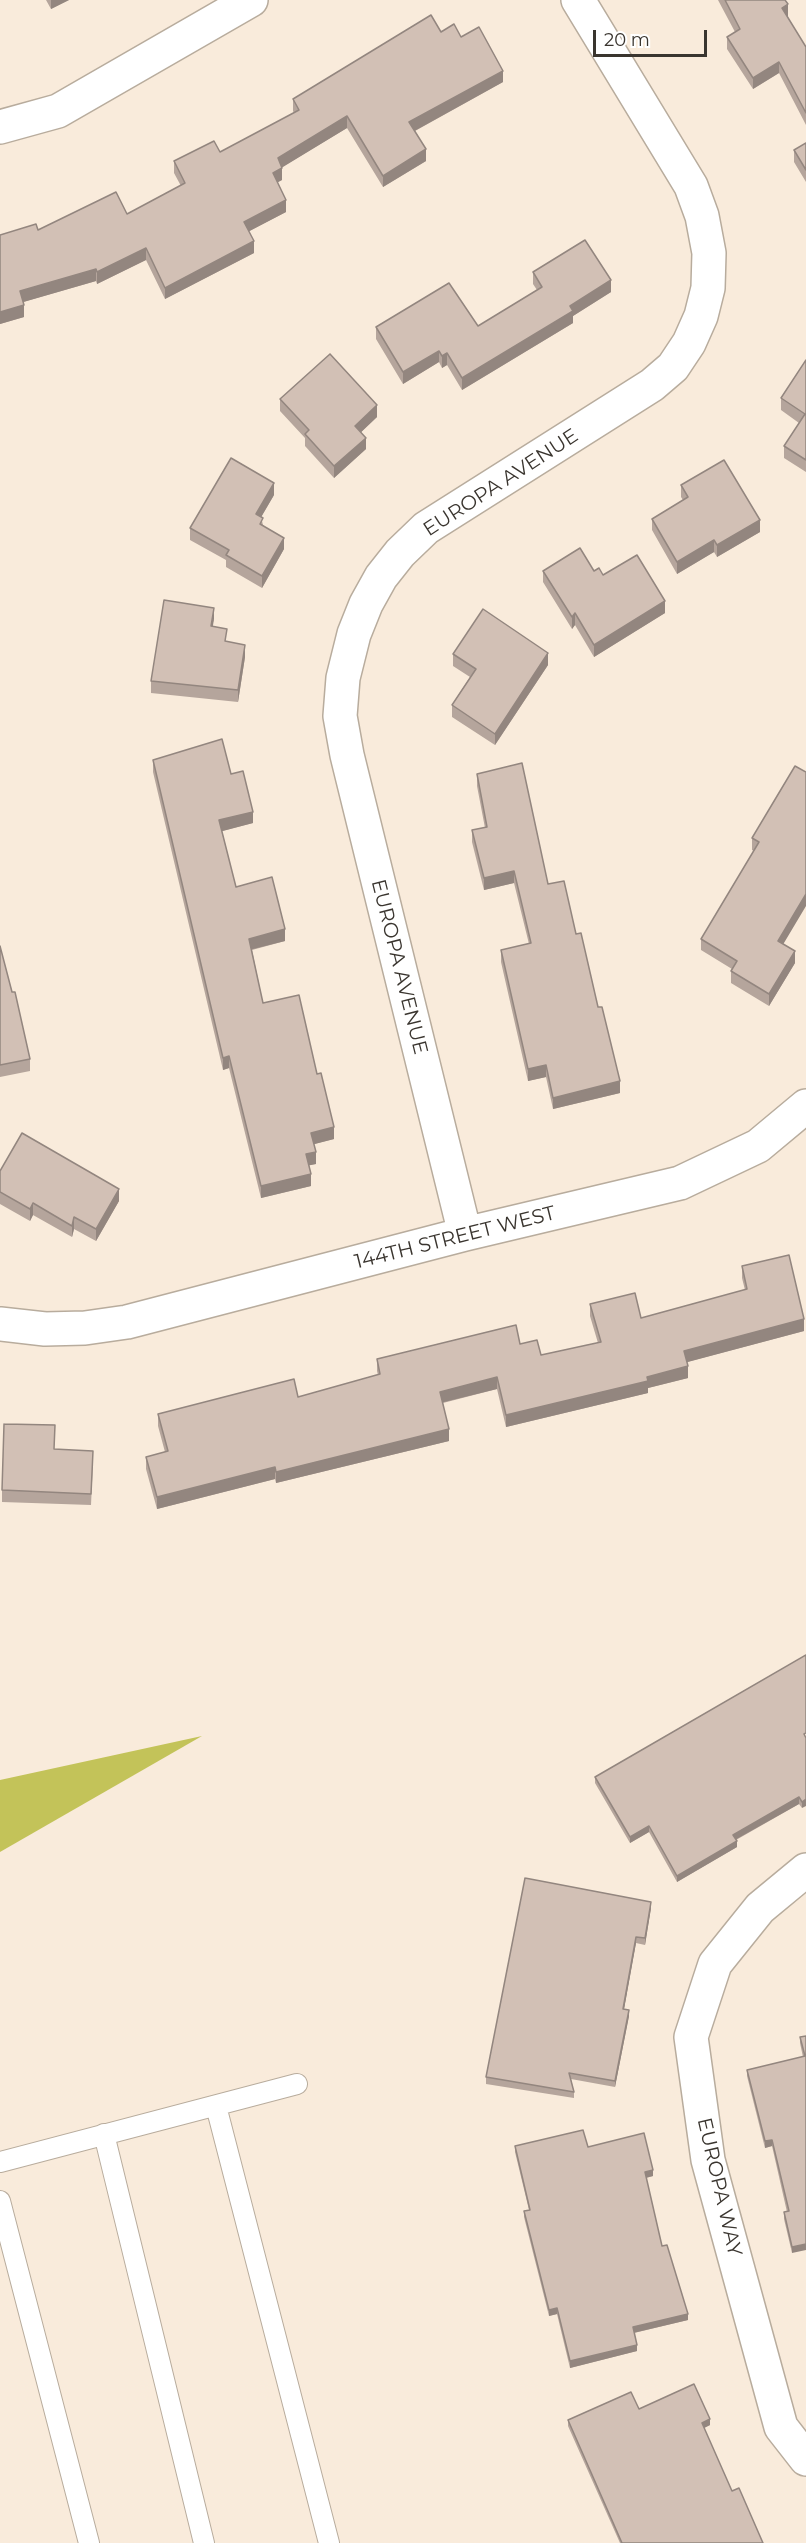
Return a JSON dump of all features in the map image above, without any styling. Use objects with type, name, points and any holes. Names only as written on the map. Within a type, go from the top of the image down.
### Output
[{"type":"street","points":[[0,127],[58,111],[251,0]]},
{"type":"street","name":"EUROPA AVENUE","points":[[465,1234],[347,755],[340,716],[343,678],[354,634],[366,604],[381,577],[400,553],[426,528],[652,385],[673,368],[701,316],[708,288],[709,253],[702,216],[691,186],[578,0]]},
{"type":"street","name":"144TH STREET WEST","points":[[0,1324],[45,1329],[86,1328],[127,1322],[465,1234],[680,1183],[758,1146],[806,1106]]},
{"type":"street","name":"EUROPA WAY","points":[[806,1870],[759,1908],[715,1964],[691,2037],[708,2160],[781,2427],[806,2459]]},
{"type":"lane","points":[[0,2162],[297,2084]]},
{"type":"lane","points":[[216,2106],[329,2543]]},
{"type":"lane","points":[[104,2134],[204,2543]]},
{"type":"lane","points":[[0,2201],[89,2543]]},
{"type":"shaded area","points":[[202,1736],[0,1852],[0,1780]]},
{"type":"building","points":[[725,0],[785,0],[788,4],[782,8],[806,47],[806,113],[779,62],[753,78],[727,37],[740,29]]},
{"type":"building","points":[[431,15],[441,32],[454,24],[461,37],[479,27],[503,71],[409,122],[426,149],[383,176],[347,116],[278,158],[282,168],[273,173],[286,200],[244,222],[254,241],[165,288],[146,248],[97,272],[96,269],[20,291],[24,305],[0,312],[0,235],[36,224],[38,230],[116,192],[127,214],[185,183],[174,161],[214,141],[220,152],[299,110],[293,99]]},
{"type":"building","points":[[806,143],[806,170],[794,150]]},
{"type":"building","points":[[585,240],[611,280],[570,306],[573,311],[462,378],[447,353],[442,356],[439,351],[403,372],[376,327],[449,283],[478,326],[542,287],[533,272]]},
{"type":"building","points":[[330,354],[377,405],[355,426],[366,438],[334,466],[305,434],[309,430],[280,399]]},
{"type":"building","points":[[806,360],[806,460],[784,446],[805,414],[781,398]]},
{"type":"building","points":[[231,458],[274,483],[256,514],[263,518],[260,524],[284,538],[262,576],[226,555],[229,550],[190,528]]},
{"type":"building","points":[[724,460],[760,520],[717,545],[714,540],[677,562],[652,519],[688,497],[681,485]]},
{"type":"building","points":[[580,548],[594,571],[599,568],[603,575],[637,555],[665,601],[594,645],[575,613],[572,617],[543,571]]},
{"type":"building","points":[[164,600],[214,608],[211,626],[227,629],[225,641],[245,645],[238,690],[151,681]]},
{"type":"building","points":[[483,609],[548,653],[495,734],[452,705],[476,669],[453,654]]},
{"type":"building","points":[[222,739],[231,774],[243,771],[253,812],[219,820],[236,887],[272,877],[285,929],[249,939],[263,1003],[299,995],[317,1074],[321,1073],[334,1127],[311,1133],[316,1152],[306,1154],[311,1174],[261,1186],[229,1056],[223,1058],[153,760]]},
{"type":"building","points":[[522,763],[548,884],[564,881],[576,934],[581,933],[598,1007],[602,1007],[620,1081],[553,1098],[546,1065],[528,1069],[501,950],[531,943],[514,871],[484,878],[472,830],[487,827],[477,774]]},
{"type":"building","points":[[795,766],[806,772],[806,894],[778,941],[795,951],[769,994],[731,971],[737,961],[701,939],[759,842],[752,838]]},
{"type":"building","points":[[0,946],[12,992],[15,992],[30,1059],[0,1065]]},
{"type":"building","points":[[22,1133],[119,1189],[96,1229],[74,1217],[72,1226],[33,1203],[30,1209],[0,1192],[0,1171]]},
{"type":"building","points":[[789,1255],[804,1319],[684,1351],[688,1366],[647,1377],[648,1381],[506,1415],[497,1377],[440,1392],[449,1429],[276,1472],[275,1467],[157,1497],[146,1457],[168,1451],[158,1414],[294,1379],[298,1397],[380,1374],[377,1359],[516,1325],[520,1344],[537,1340],[541,1355],[601,1342],[590,1304],[635,1293],[641,1318],[747,1289],[742,1266]]},
{"type":"building","points":[[4,1424],[55,1425],[54,1449],[93,1451],[91,1494],[2,1490]]},
{"type":"building","points":[[806,1655],[806,1733],[804,1734],[806,1738],[806,1799],[802,1802],[799,1797],[733,1835],[737,1841],[677,1876],[649,1826],[630,1837],[595,1777]]},
{"type":"building","points":[[525,1878],[651,1902],[645,1938],[636,1937],[623,2009],[629,2010],[615,2081],[569,2073],[574,2092],[486,2077]]},
{"type":"building","points":[[806,2036],[806,2244],[792,2247],[784,2212],[789,2211],[772,2140],[765,2141],[747,2070],[805,2056],[800,2037]]},
{"type":"building","points":[[583,2130],[588,2147],[644,2133],[653,2170],[645,2172],[662,2246],[667,2245],[688,2314],[633,2327],[637,2345],[570,2361],[557,2308],[549,2310],[524,2211],[530,2210],[515,2146]]},
{"type":"building","points":[[694,2384],[710,2419],[702,2423],[732,2491],[739,2488],[763,2543],[622,2543],[568,2420],[631,2392],[639,2409]]}]
